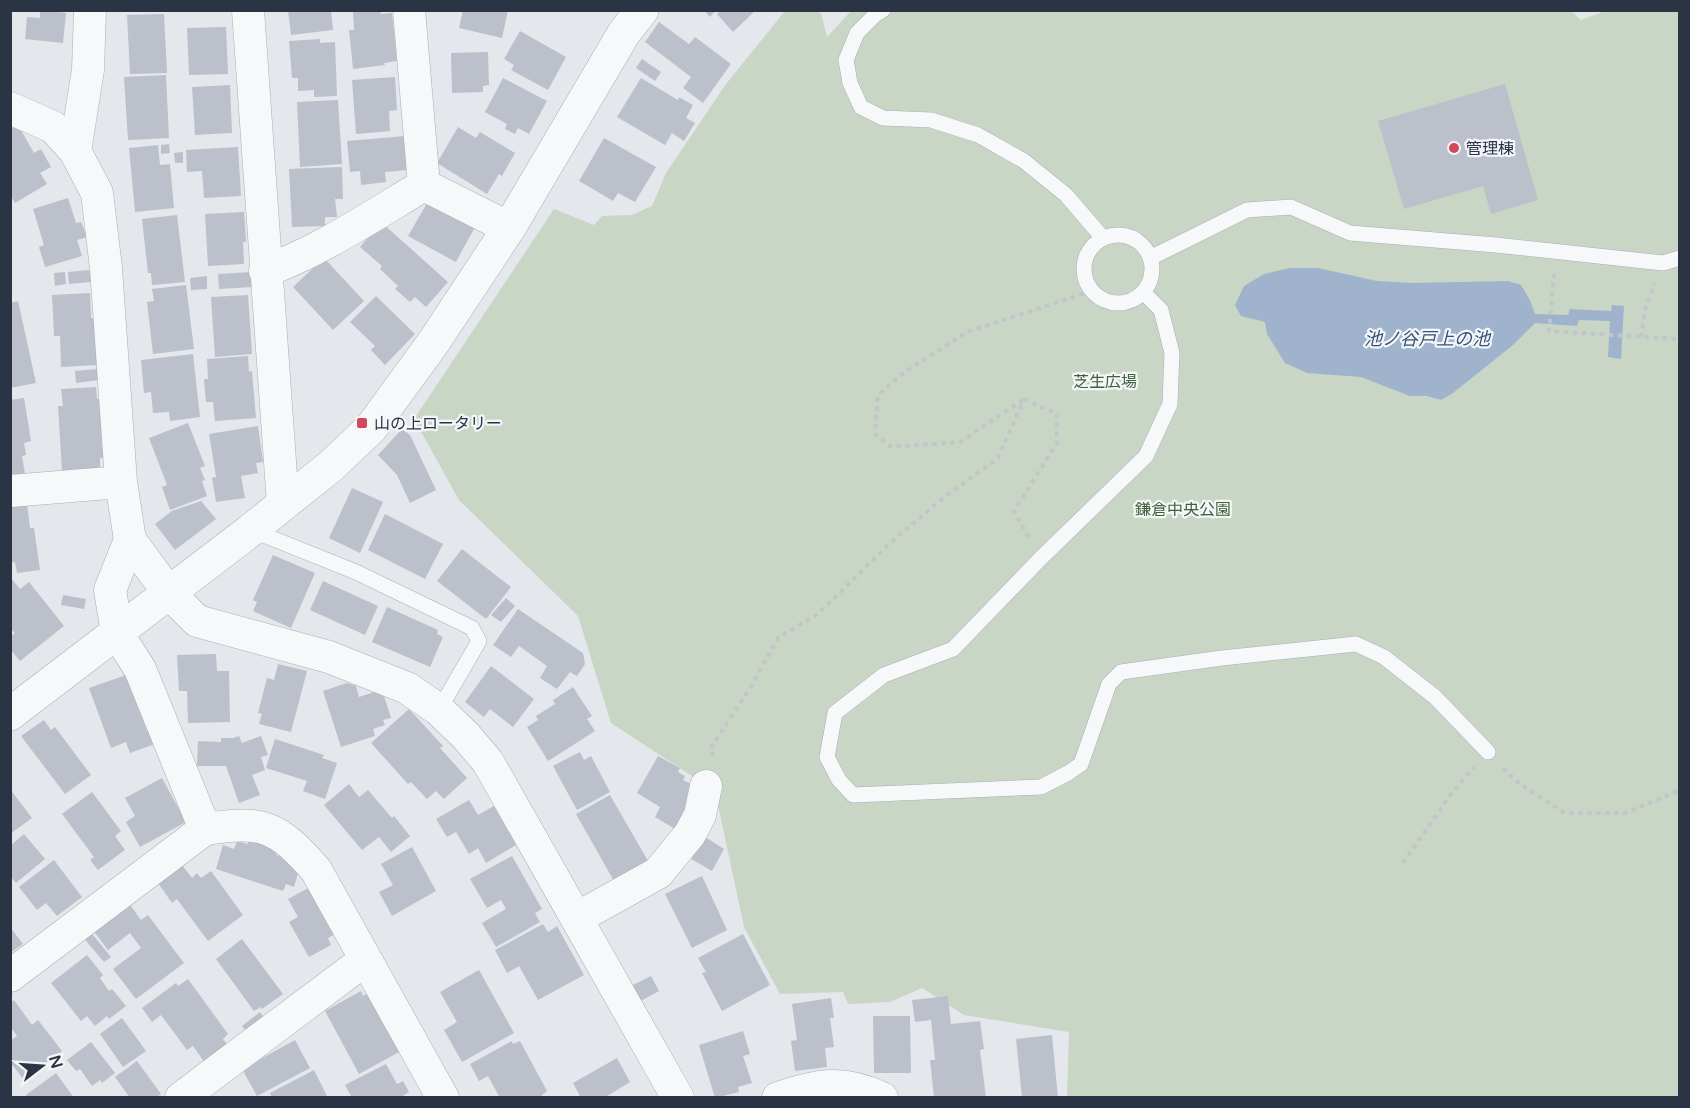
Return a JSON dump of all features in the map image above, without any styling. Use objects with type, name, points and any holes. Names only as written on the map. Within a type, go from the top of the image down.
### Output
[{"type":"street","points":[[75,151],[88,70],[90,10]]},
{"type":"street","points":[[248,10],[283,504]]},
{"type":"street","points":[[409,10],[424,185]]},
{"type":"street","points":[[10,714],[251,530],[331,466],[371,428],[433,343],[509,228],[628,18]]},
{"type":"street","points":[[10,108],[53,127],[75,151],[97,194],[106,268],[121,482],[130,540],[168,592],[197,621],[329,657],[407,688],[439,710],[466,736],[488,762],[678,1098]]},
{"type":"street","points":[[266,271],[293,261],[424,185]]},
{"type":"street","points":[[424,185],[509,228]]},
{"type":"street","points":[[10,491],[121,482]]},
{"type":"street","points":[[130,540],[110,590],[117,633],[140,669],[205,829]]},
{"type":"street","points":[[577,918],[658,873],[690,834],[700,815],[706,786]]},
{"type":"street","points":[[10,976],[205,829],[234,825],[260,826],[295,845],[316,870],[443,1098]]},
{"type":"street","points":[[181,1098],[214,1087],[365,960]]},
{"type":"street","points":[[778,1098],[825,1085],[868,1091],[882,1098]]},
{"type":"lane","points":[[883,10],[857,33],[846,60],[850,83],[861,107],[883,118],[931,120],[978,135],[1024,161],[1066,195],[1103,238]]},
{"type":"lane","points":[[1150,258],[1247,210],[1291,207],[1350,233],[1496,244],[1663,263],[1680,258]]},
{"type":"lane","points":[[1114,235],[1136,240],[1150,258],[1151,276],[1143,292],[1134,299],[1123,303],[1112,303],[1101,299],[1086,283],[1083,272],[1084,262],[1088,252],[1103,238],[1114,235]]},
{"type":"lane","points":[[1143,292],[1161,310],[1172,353],[1170,404],[1146,456],[952,649],[884,675],[835,713],[827,757],[839,780],[853,795],[1041,787],[1081,764],[1109,684],[1121,672],[1222,658],[1356,644],[1384,657],[1435,697],[1488,752]]},
{"type":"lane","points":[[251,530],[356,572],[472,628],[479,641],[439,710]]},
{"type":"path","points":[[1556,251],[1549,331],[1680,339]]},
{"type":"path","points":[[1641,337],[1645,310],[1663,263]]},
{"type":"path","points":[[1024,399],[960,442],[891,447],[875,434],[878,396],[902,374],[967,332],[1092,291]]},
{"type":"path","points":[[1024,399],[1057,414],[1057,443],[1014,511],[1041,558]]},
{"type":"path","points":[[710,749],[752,685],[778,638],[818,614],[888,544],[942,499],[998,458],[1024,399]]},
{"type":"path","points":[[1403,863],[1451,794],[1488,752],[1520,784],[1565,813],[1625,813],[1680,790]]},
{"type":"green space","name":"鎌倉中央公園","points":[[852,10],[1570,10],[1581,20],[1605,11],[1679,11],[1679,1097],[1067,1097],[1069,1032],[964,1015],[922,988],[890,1002],[848,1004],[843,992],[780,994],[744,927],[715,791],[611,723],[578,616],[459,500],[414,419],[554,209],[594,225],[602,216],[632,215],[652,206],[666,173],[726,84],[785,11],[821,13],[827,37]]},
{"type":"water","name":"池ノ谷戸上の池","points":[[1290,268],[1318,268],[1377,281],[1412,283],[1508,281],[1521,285],[1535,314],[1568,315],[1570,309],[1611,311],[1612,305],[1624,306],[1621,359],[1608,357],[1610,321],[1579,320],[1577,326],[1535,323],[1513,345],[1441,400],[1427,396],[1410,396],[1361,377],[1307,373],[1285,363],[1267,334],[1265,322],[1241,316],[1235,305],[1244,286],[1264,274]]},
{"type":"building","points":[[40,10],[66,13],[63,43],[25,39],[27,17],[40,18]]},
{"type":"building","points":[[288,10],[331,10],[333,30],[291,35]]},
{"type":"building","points":[[380,10],[381,14],[392,13],[397,61],[353,69],[349,30],[354,30],[353,12]]},
{"type":"building","points":[[463,10],[508,10],[502,38],[459,28]]},
{"type":"building","points":[[704,10],[716,10],[710,17]]},
{"type":"building","points":[[721,10],[756,10],[733,32],[717,14]]},
{"type":"building","points":[[164,14],[167,73],[130,74],[127,15]]},
{"type":"building","points":[[659,22],[689,44],[695,37],[731,64],[703,103],[683,88],[691,77],[645,42]]},
{"type":"building","points":[[226,27],[228,74],[189,75],[187,28]]},
{"type":"building","points":[[520,31],[566,57],[548,90],[511,70],[514,65],[504,59]]},
{"type":"building","points":[[320,39],[320,43],[335,42],[337,96],[314,97],[314,90],[298,91],[298,78],[292,78],[289,41]]},
{"type":"building","points":[[488,52],[489,85],[483,86],[483,92],[452,93],[451,53]]},
{"type":"building","points":[[642,59],[661,72],[655,81],[636,68]]},
{"type":"building","points":[[166,75],[169,138],[128,140],[124,77]]},
{"type":"building","points":[[395,77],[397,110],[389,111],[390,131],[356,134],[352,80]]},
{"type":"building","points":[[503,78],[547,101],[529,134],[518,128],[515,134],[505,129],[507,124],[485,112]]},
{"type":"building","points":[[641,78],[678,100],[679,97],[693,105],[686,118],[695,123],[684,141],[672,133],[665,145],[617,117]]},
{"type":"building","name":"管理棟","points":[[1505,84],[1538,200],[1491,214],[1483,186],[1404,209],[1378,121]]},
{"type":"building","points":[[230,85],[232,133],[195,135],[192,87]]},
{"type":"building","points":[[338,100],[342,164],[300,167],[297,102]]},
{"type":"building","points":[[18,125],[34,153],[41,149],[51,167],[40,173],[47,184],[15,203],[10,195],[10,129]]},
{"type":"building","points":[[458,127],[476,138],[480,132],[515,153],[502,176],[499,174],[487,194],[437,163]]},
{"type":"building","points":[[405,136],[408,170],[385,172],[386,182],[361,185],[360,171],[350,172],[347,141]]},
{"type":"building","points":[[604,138],[656,167],[635,202],[618,193],[613,201],[579,181]]},
{"type":"building","points":[[169,144],[170,153],[161,154],[161,145]]},
{"type":"building","points":[[158,145],[160,165],[170,164],[174,208],[135,212],[129,148]]},
{"type":"building","points":[[238,147],[241,196],[204,198],[202,171],[187,172],[186,150]]},
{"type":"building","points":[[183,152],[183,163],[175,163],[174,153]]},
{"type":"building","points":[[342,167],[343,199],[335,199],[337,217],[325,217],[325,226],[292,227],[289,169]]},
{"type":"building","points":[[68,198],[76,223],[81,222],[87,237],[77,240],[82,256],[45,267],[39,247],[44,245],[33,209]]},
{"type":"building","points":[[430,198],[475,227],[456,262],[408,236]]},
{"type":"building","points":[[244,212],[246,242],[243,242],[244,264],[208,266],[205,214]]},
{"type":"building","points":[[177,215],[185,282],[152,285],[151,273],[148,273],[142,219]]},
{"type":"building","points":[[381,222],[448,282],[426,307],[415,297],[410,302],[395,289],[398,286],[380,269],[382,266],[360,247]]},
{"type":"building","points":[[324,258],[364,301],[333,330],[293,287]]},
{"type":"building","points":[[89,270],[91,282],[69,284],[68,272]]},
{"type":"building","points":[[65,272],[66,284],[55,286],[54,273]]},
{"type":"building","points":[[252,272],[253,287],[219,289],[218,274]]},
{"type":"building","points":[[207,276],[207,289],[191,290],[190,278]]},
{"type":"building","points":[[186,285],[194,349],[153,354],[147,302],[154,301],[152,289]]},
{"type":"building","points":[[90,293],[91,318],[95,318],[98,365],[61,367],[60,336],[54,336],[52,295]]},
{"type":"building","points":[[248,295],[252,354],[215,357],[211,297]]},
{"type":"building","points":[[376,296],[415,334],[385,365],[371,350],[375,346],[350,322]]},
{"type":"building","points":[[18,301],[36,383],[10,388],[10,303]]},
{"type":"building","points":[[193,354],[200,417],[170,421],[169,412],[153,413],[151,392],[144,393],[141,360]]},
{"type":"building","points":[[248,356],[249,372],[252,371],[256,418],[215,421],[213,402],[206,402],[204,379],[208,379],[207,359]]},
{"type":"building","points":[[97,369],[99,380],[76,383],[75,371]]},
{"type":"building","points":[[96,387],[97,399],[101,399],[105,458],[100,458],[100,469],[62,471],[58,406],[63,406],[61,389]]},
{"type":"building","points":[[24,398],[31,441],[24,443],[26,455],[22,456],[25,474],[10,476],[10,400]]},
{"type":"building","points":[[188,423],[205,466],[200,468],[205,480],[202,481],[207,496],[170,510],[162,487],[167,485],[149,438]]},
{"type":"building","points":[[258,426],[263,462],[256,463],[258,473],[241,476],[245,498],[216,502],[212,478],[216,477],[209,434]]},
{"type":"building","points":[[402,429],[410,435],[436,490],[410,503],[397,475],[378,455]]},
{"type":"building","points":[[352,488],[383,502],[360,553],[329,538]]},
{"type":"building","points":[[201,501],[216,519],[175,550],[155,524],[172,511]]},
{"type":"building","points":[[27,504],[30,528],[34,528],[40,570],[17,573],[15,562],[10,563],[10,506]]},
{"type":"building","points":[[385,514],[443,544],[425,579],[368,550]]},
{"type":"building","points":[[462,549],[511,587],[486,619],[437,581]]},
{"type":"building","points":[[273,555],[315,573],[291,628],[253,611],[257,602],[253,600]]},
{"type":"building","points":[[10,577],[20,589],[29,582],[64,626],[20,661],[10,649],[10,637],[15,633],[10,628]]},
{"type":"building","points":[[323,581],[378,606],[365,635],[310,610]]},
{"type":"building","points":[[63,595],[86,599],[84,609],[61,605]]},
{"type":"building","points":[[506,598],[515,606],[501,622],[491,615]]},
{"type":"building","points":[[387,607],[438,630],[437,634],[443,637],[430,667],[372,642]]},
{"type":"building","points":[[518,609],[583,653],[585,664],[577,676],[570,672],[557,689],[540,678],[547,666],[519,646],[511,657],[493,645]]},
{"type":"building","points":[[216,654],[217,671],[229,671],[230,722],[188,723],[187,691],[179,691],[177,655]]},
{"type":"building","points":[[278,664],[307,671],[291,732],[259,724],[262,714],[258,713],[267,678],[274,680]]},
{"type":"building","points":[[491,666],[534,699],[513,727],[490,709],[484,717],[465,702]]},
{"type":"building","points":[[126,675],[147,731],[150,730],[155,744],[130,753],[126,742],[111,748],[89,688]]},
{"type":"building","points":[[347,683],[356,686],[359,697],[374,692],[384,696],[391,718],[383,720],[385,725],[373,729],[375,736],[341,747],[323,691]]},
{"type":"building","points":[[573,687],[592,716],[587,719],[595,731],[548,761],[527,727],[538,720],[536,716],[555,704],[553,700]]},
{"type":"building","points":[[409,709],[443,746],[440,748],[467,778],[444,799],[436,791],[427,799],[411,782],[408,784],[371,743]]},
{"type":"building","points":[[44,720],[51,730],[55,727],[91,775],[65,794],[21,736]]},
{"type":"building","points":[[239,736],[242,743],[261,736],[268,755],[261,757],[265,770],[252,775],[260,795],[239,803],[226,766],[197,766],[198,741],[221,742],[221,738]]},
{"type":"building","points":[[275,739],[324,755],[322,758],[337,763],[325,799],[303,791],[307,781],[266,768]]},
{"type":"building","points":[[580,752],[584,760],[591,756],[610,792],[577,810],[553,766]]},
{"type":"building","points":[[658,756],[680,768],[678,772],[685,776],[683,780],[693,785],[695,792],[675,829],[655,817],[660,807],[637,793]]},
{"type":"building","points":[[162,778],[186,822],[140,847],[126,822],[135,816],[125,798]]},
{"type":"building","points":[[349,784],[359,797],[368,790],[410,836],[391,852],[379,837],[362,850],[324,805]]},
{"type":"building","points":[[10,789],[32,818],[10,834]]},
{"type":"building","points":[[92,792],[121,831],[115,836],[125,850],[98,870],[90,860],[94,857],[62,814]]},
{"type":"building","points":[[610,795],[648,861],[614,881],[576,814]]},
{"type":"building","points":[[469,800],[478,815],[494,806],[516,845],[486,863],[478,848],[469,854],[456,832],[447,837],[436,819]]},
{"type":"building","points":[[699,833],[724,849],[712,871],[686,856]]},
{"type":"building","points":[[24,834],[45,859],[16,883],[10,876],[10,846]]},
{"type":"building","points":[[250,836],[279,845],[276,855],[301,863],[294,887],[286,884],[283,891],[216,869],[223,845],[234,849],[237,841],[248,844]]},
{"type":"building","points":[[412,847],[436,891],[392,916],[379,892],[393,885],[381,864]]},
{"type":"building","points":[[512,856],[542,909],[535,913],[540,922],[496,947],[482,923],[506,909],[501,900],[487,908],[470,879]]},
{"type":"building","points":[[54,860],[82,897],[57,916],[46,903],[37,910],[19,887]]},
{"type":"building","points":[[182,865],[192,878],[197,873],[201,878],[211,871],[243,915],[208,941],[177,899],[172,903],[158,883]]},
{"type":"building","points":[[702,876],[727,930],[692,948],[665,894]]},
{"type":"building","points":[[312,886],[337,933],[328,938],[331,945],[309,957],[289,922],[298,917],[288,899]]},
{"type":"building","points":[[128,902],[141,920],[148,915],[184,963],[136,999],[113,969],[141,948],[130,933],[108,950],[92,929]]},
{"type":"building","points":[[543,924],[548,932],[557,926],[584,975],[538,1000],[519,966],[507,973],[495,950]]},
{"type":"building","points":[[10,927],[23,944],[10,953]]},
{"type":"building","points":[[89,930],[111,957],[104,962],[82,936]]},
{"type":"building","points":[[743,934],[770,985],[722,1011],[702,973],[706,972],[698,958]]},
{"type":"building","points":[[242,939],[283,994],[262,1009],[261,1007],[254,1011],[216,959]]},
{"type":"building","points":[[87,955],[103,975],[100,978],[109,991],[112,989],[126,1006],[109,1019],[107,1016],[95,1026],[87,1016],[81,1021],[51,983]]},
{"type":"building","points":[[479,970],[514,1033],[462,1062],[444,1030],[457,1022],[440,992]]},
{"type":"building","points":[[651,976],[659,991],[637,1003],[629,987]]},
{"type":"building","points":[[188,979],[228,1034],[223,1039],[228,1046],[205,1063],[193,1046],[187,1050],[161,1015],[152,1022],[142,1008],[176,983],[178,986]]},
{"type":"building","points":[[361,991],[363,996],[371,991],[401,1051],[359,1074],[325,1011]]},
{"type":"building","points":[[948,996],[951,1024],[980,1021],[984,1049],[980,1050],[986,1098],[934,1098],[930,1060],[935,1060],[931,1020],[915,1022],[912,1000]]},
{"type":"building","points":[[831,998],[834,1018],[830,1018],[834,1047],[825,1048],[827,1067],[795,1071],[791,1041],[797,1040],[792,1004]]},
{"type":"building","points":[[14,1000],[32,1025],[38,1020],[62,1051],[24,1080],[10,1062],[10,1041],[17,1036],[12,1029],[10,1030],[10,1003]]},
{"type":"building","points":[[260,1012],[266,1020],[248,1033],[242,1026]]},
{"type":"building","points":[[873,1016],[910,1016],[911,1073],[874,1073]]},
{"type":"building","points":[[122,1018],[146,1051],[123,1067],[100,1034]]},
{"type":"building","points":[[743,1031],[750,1054],[743,1056],[752,1083],[738,1087],[739,1092],[715,1098],[699,1045]]},
{"type":"building","points":[[1052,1035],[1058,1098],[1022,1098],[1016,1039]]},
{"type":"building","points":[[295,1040],[310,1068],[257,1096],[242,1069]]},
{"type":"building","points":[[512,1041],[513,1044],[520,1041],[547,1091],[539,1098],[500,1098],[488,1076],[479,1081],[470,1064]]},
{"type":"building","points":[[91,1042],[115,1073],[102,1083],[100,1080],[92,1086],[80,1069],[76,1071],[67,1060]]},
{"type":"building","points":[[617,1058],[630,1082],[604,1098],[581,1098],[573,1083]]},
{"type":"building","points":[[137,1061],[161,1094],[156,1098],[130,1098],[115,1077]]},
{"type":"building","points":[[386,1064],[397,1084],[403,1081],[409,1092],[399,1098],[352,1098],[345,1085]]},
{"type":"building","points":[[314,1070],[328,1098],[272,1098],[270,1093]]},
{"type":"building","points":[[56,1073],[74,1098],[28,1098],[26,1095]]},
{"type":"place","name":"管理棟","points":[[1454,148]]},
{"type":"place","name":"山の上ロータリー","points":[[362,423]]},
{"type":"park label","name":"芝生広場","points":[[1105,381]]}]
